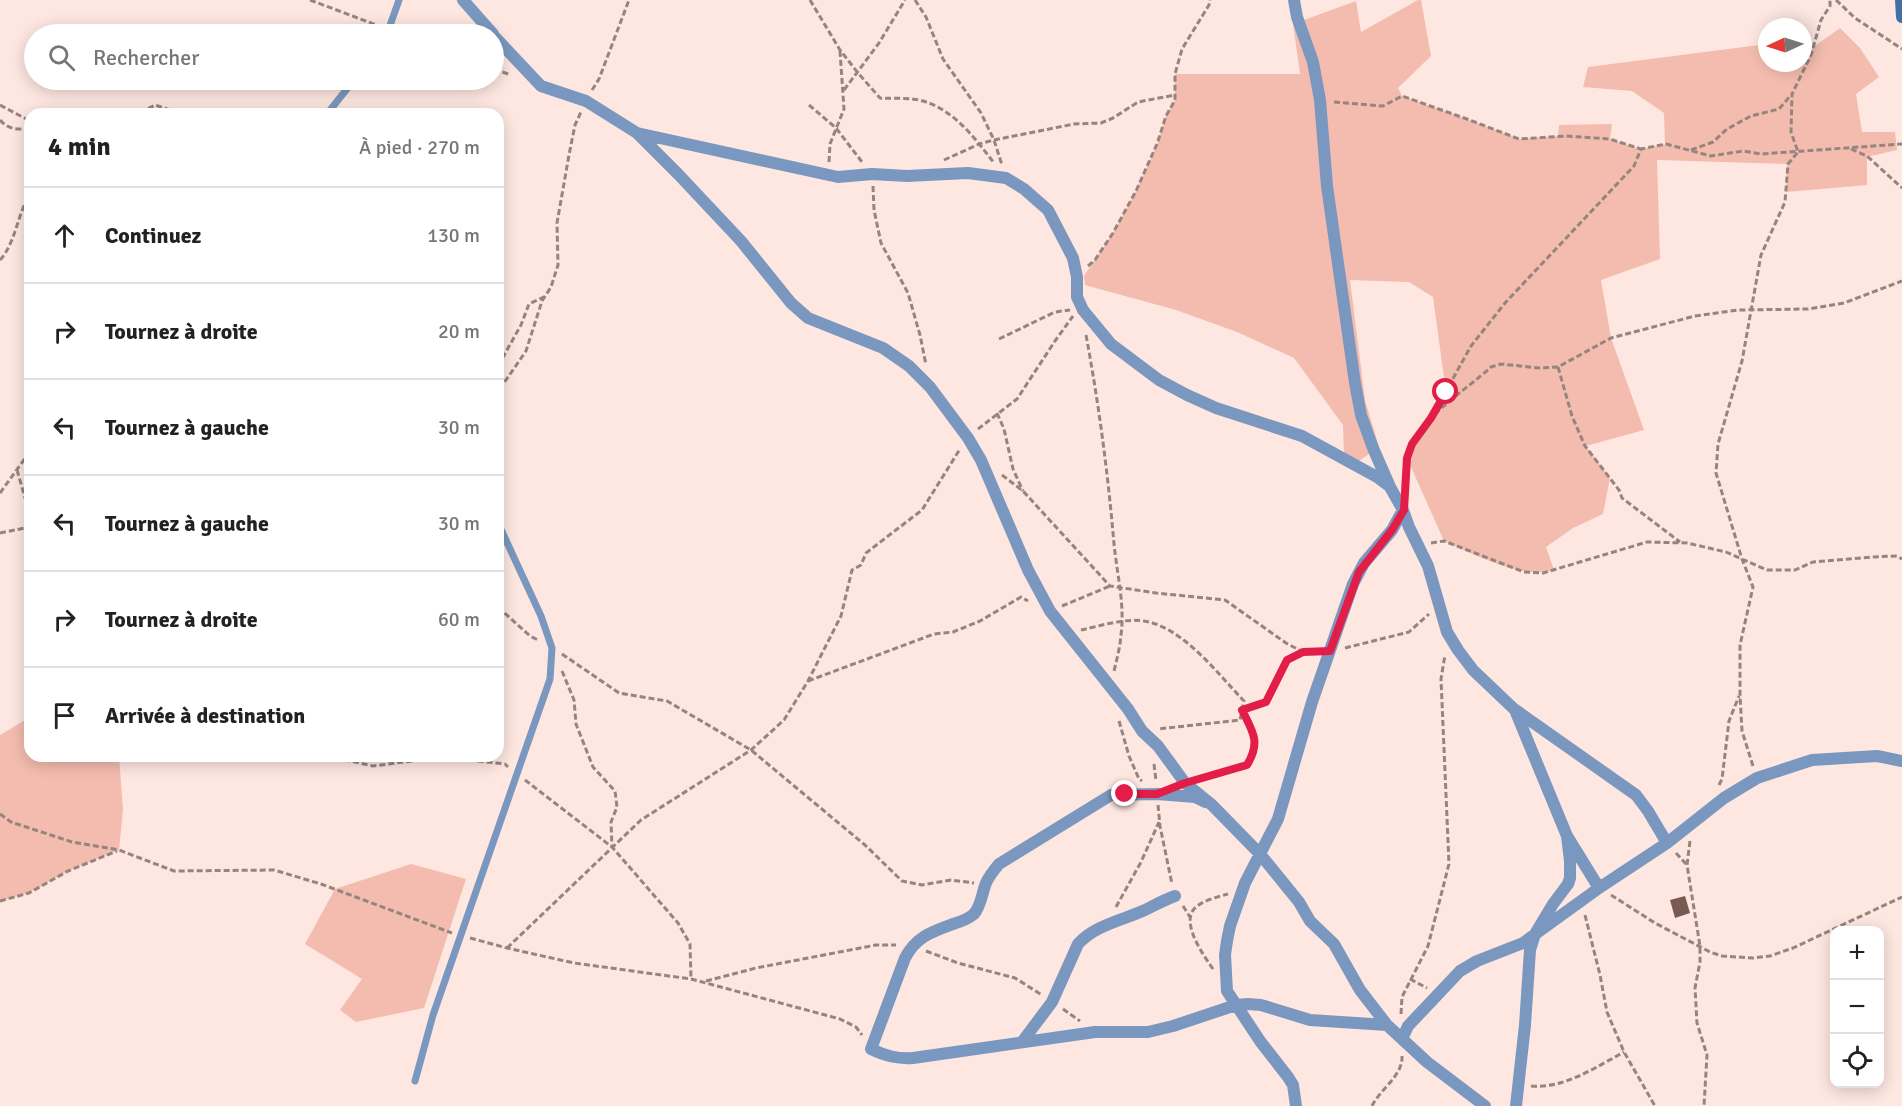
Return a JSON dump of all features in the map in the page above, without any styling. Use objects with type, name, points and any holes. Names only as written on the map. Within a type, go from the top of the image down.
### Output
[{"type":"street","points":[[463,0],[484,24]]},
{"type":"street","points":[[1294,0],[1297,17],[1313,62],[1320,100],[1327,186],[1355,383],[1365,426],[1390,487],[1404,510],[1409,527],[1428,566],[1447,632],[1473,670],[1514,709],[1636,795],[1667,843]]},
{"type":"street","points":[[1901,0],[1902,17]]},
{"type":"street","points":[[504,47],[541,86],[585,101],[637,133],[741,241],[791,303],[808,318],[883,348],[909,366],[930,387],[968,438],[981,460],[1028,570],[1050,611],[1111,687],[1142,731],[1158,746],[1185,783],[1212,805],[1260,854],[1299,902],[1310,921],[1334,944],[1360,990],[1387,1025],[1404,1034],[1427,1062],[1471,1101],[1485,1106]]},
{"type":"street","points":[[637,133],[838,177],[872,174],[907,176],[968,173],[1006,178],[1024,189],[1048,210],[1072,258],[1077,277],[1077,297],[1085,312],[1111,344],[1159,380],[1186,396],[1302,436],[1377,477],[1390,487]]},
{"type":"street","points":[[1296,1106],[1293,1085],[1227,991],[1225,955],[1227,941],[1245,884],[1278,819],[1312,702],[1359,572],[1392,530],[1404,510]]},
{"type":"street","points":[[1514,709],[1567,836],[1599,888]]},
{"type":"street","points":[[1404,1034],[1460,971],[1477,961],[1523,943],[1599,888],[1667,843],[1731,793],[1757,778],[1812,760],[1877,756],[1902,761]]},
{"type":"street","points":[[1212,805],[1195,797],[1157,794],[1111,795],[999,864],[985,884],[978,908],[973,914],[919,939],[911,946],[871,1049],[889,1057],[906,1059],[1095,1032],[1148,1032],[1236,1005],[1262,1005],[1298,1018],[1325,1022],[1387,1025]]},
{"type":"street","points":[[1516,1106],[1530,950],[1534,934],[1570,879],[1567,836]]},
{"type":"street","points":[[1022,1042],[1052,1002],[1078,944],[1102,927],[1175,896]]},
{"type":"lane","points":[[391,24],[399,0]]},
{"type":"lane","points":[[332,108],[346,90]]},
{"type":"lane","points":[[415,1081],[433,1015],[550,679],[552,648],[541,616],[504,536]]},
{"type":"path","points":[[310,0],[368,24]]},
{"type":"path","points":[[504,382],[526,351],[542,301],[551,286],[558,265],[557,223],[575,125],[585,101],[599,79],[629,0]]},
{"type":"path","points":[[810,0],[840,50],[880,98],[922,100],[949,113],[979,144],[1006,178]]},
{"type":"path","points":[[843,92],[879,43],[905,0]]},
{"type":"path","points":[[915,0],[926,17],[943,59],[981,113],[994,140],[1006,178]]},
{"type":"path","points":[[1077,277],[1095,260],[1136,191],[1157,144],[1166,116],[1175,100],[1175,74],[1182,49],[1210,0]]},
{"type":"path","points":[[1690,150],[1713,142],[1727,129],[1751,116],[1779,109],[1792,94],[1811,55],[1821,20],[1830,6],[1830,0]]},
{"type":"path","points":[[1836,0],[1855,18],[1902,48]]},
{"type":"path","points":[[828,174],[830,144],[844,109],[840,50]]},
{"type":"path","points":[[1792,94],[1791,132],[1798,152]]},
{"type":"path","points":[[938,162],[994,140],[1074,124],[1101,123],[1138,102],[1175,95]]},
{"type":"path","points":[[1320,100],[1383,106],[1402,96],[1519,139],[1566,136],[1610,139],[1641,149],[1666,144],[1712,156],[1743,152],[1761,154],[1902,144]]},
{"type":"path","points":[[0,105],[24,118]]},
{"type":"path","points":[[149,108],[155,105],[164,108]]},
{"type":"path","points":[[809,105],[836,128],[872,174],[874,210],[882,243],[908,293],[920,335],[930,387]]},
{"type":"path","points":[[0,120],[5,126],[16,130],[24,129]]},
{"type":"path","points":[[1850,148],[1867,156],[1902,188]]},
{"type":"path","points":[[1404,510],[1407,458],[1412,444],[1431,418],[1471,346],[1505,303],[1634,166],[1641,149]]},
{"type":"path","points":[[1757,778],[1742,731],[1740,695],[1740,645],[1753,587],[1742,559],[1716,473],[1718,444],[1742,361],[1761,255],[1785,202],[1788,164],[1798,152]]},
{"type":"path","points":[[0,260],[9,250],[24,207]]},
{"type":"path","points":[[1431,418],[1491,367],[1501,364],[1539,368],[1558,367],[1611,338],[1695,316],[1738,310],[1808,309],[1844,303],[1902,281]]},
{"type":"path","points":[[504,355],[521,325],[529,304],[546,296]]},
{"type":"path","points":[[507,948],[641,820],[751,750],[784,720],[808,681],[841,616],[852,570],[861,566],[866,553],[922,510],[968,438],[1017,399],[1078,310],[1055,312],[999,339]]},
{"type":"path","points":[[1085,312],[1085,327],[1099,403],[1110,488],[1115,559],[1120,588],[1122,633],[1111,687]]},
{"type":"path","points":[[1558,367],[1572,416],[1585,446],[1619,490],[1622,498],[1681,543]]},
{"type":"path","points":[[997,413],[1004,429],[1013,469],[1023,491]]},
{"type":"path","points":[[981,460],[1023,491],[1110,586]]},
{"type":"path","points":[[0,493],[24,461]]},
{"type":"path","points":[[17,470],[24,494]]},
{"type":"path","points":[[0,533],[24,528]]},
{"type":"path","points":[[1417,544],[1444,542],[1524,572],[1543,573],[1647,542],[1681,543],[1726,552],[1767,570],[1795,570],[1813,562],[1872,557],[1897,556],[1902,559]]},
{"type":"path","points":[[808,681],[934,634],[952,632],[980,621],[1021,597],[1050,611],[1110,586],[1225,600],[1286,643],[1303,652]]},
{"type":"path","points":[[1242,710],[1266,702],[1287,660],[1303,652],[1330,651],[1409,632],[1440,606]]},
{"type":"path","points":[[504,612],[530,636],[619,693],[668,701],[751,750],[865,845],[902,881],[922,885],[951,880],[985,884]]},
{"type":"path","points":[[1069,633],[1121,622],[1144,621],[1173,632],[1195,649],[1244,701],[1240,720],[1142,731]]},
{"type":"path","points":[[1372,1106],[1375,1099],[1400,1069],[1404,1034],[1402,997],[1428,946],[1449,864],[1441,680],[1445,655],[1444,645]]},
{"type":"path","points":[[561,668],[574,699],[576,723],[593,767],[615,791],[617,807],[611,822],[612,847]]},
{"type":"path","points":[[1716,789],[1722,779],[1729,721],[1740,695]]},
{"type":"path","points":[[1185,783],[1247,765],[1253,756],[1256,739],[1242,710]]},
{"type":"path","points":[[1117,712],[1129,756],[1139,779],[1157,794]]},
{"type":"path","points":[[1154,760],[1160,820],[1175,896],[1190,917],[1195,941],[1227,991]]},
{"type":"path","points":[[355,762],[373,766],[404,762]]},
{"type":"path","points":[[487,762],[505,764],[612,847],[678,923],[690,944],[691,979]]},
{"type":"path","points":[[0,814],[11,822],[72,842],[119,850],[174,871],[274,870],[321,884],[460,936],[574,963],[691,979],[840,1019],[856,1027],[871,1049]]},
{"type":"path","points":[[1698,819],[1688,848],[1687,865],[1700,946],[1700,962],[1695,988],[1697,1023],[1707,1055],[1704,1106]]},
{"type":"path","points":[[1102,927],[1141,862],[1160,820]]},
{"type":"path","points":[[0,901],[29,893],[68,871],[119,850]]},
{"type":"path","points":[[1190,917],[1192,911],[1199,905],[1237,890],[1245,884]]},
{"type":"path","points":[[1599,888],[1648,919],[1710,952],[1722,956],[1753,957],[1770,956],[1793,948],[1902,897]]},
{"type":"path","points":[[1582,902],[1598,965],[1606,1012],[1624,1052],[1655,1106]]},
{"type":"path","points":[[1519,1085],[1538,1087],[1558,1084],[1624,1052]]},
{"type":"shaded area","points":[[1421,0],[1431,56],[1398,88],[1402,96],[1519,139],[1558,136],[1559,125],[1612,124],[1610,139],[1641,149],[1665,144],[1664,113],[1632,91],[1583,87],[1588,67],[1758,45],[1758,72],[1812,72],[1812,48],[1840,28],[1860,48],[1879,77],[1856,94],[1862,132],[1895,132],[1897,150],[1867,157],[1867,185],[1786,192],[1787,164],[1657,160],[1660,259],[1601,280],[1611,338],[1644,430],[1586,446],[1610,478],[1603,514],[1573,528],[1546,547],[1554,570],[1528,572],[1513,569],[1444,541],[1407,458],[1411,444],[1431,418],[1446,392],[1433,297],[1409,282],[1350,280],[1365,400],[1379,447],[1356,463],[1344,456],[1343,425],[1294,358],[1237,332],[1176,310],[1085,285],[1084,276],[1113,233],[1157,145],[1166,116],[1175,100],[1175,74],[1300,74],[1293,24],[1356,1],[1361,32]]},
{"type":"shaded area","points":[[24,721],[24,762],[119,762],[123,810],[119,850],[68,871],[29,893],[0,901],[0,735]]},
{"type":"shaded area","points":[[411,864],[466,879],[424,1008],[356,1022],[340,1010],[362,979],[305,944],[335,889]]},
{"type":"building","points":[[1685,896],[1690,913],[1675,918],[1670,900]]},
{"type":"route","points":[[1125,794],[1157,794],[1185,783],[1247,765],[1253,756],[1256,739],[1242,710],[1266,702],[1287,660],[1303,652],[1330,651],[1359,572],[1392,530],[1404,510],[1407,458],[1412,444],[1446,392]]}]
